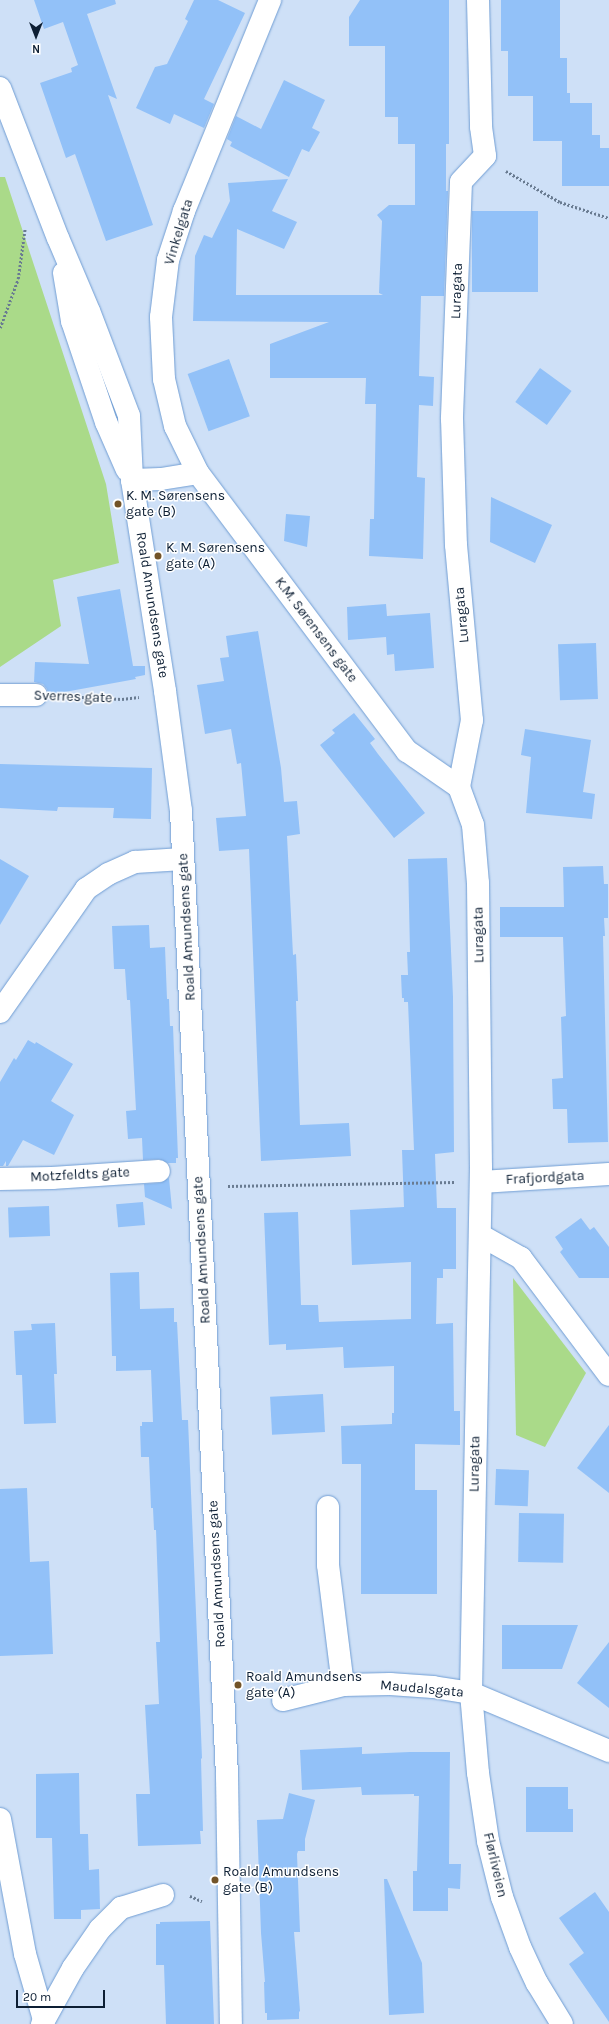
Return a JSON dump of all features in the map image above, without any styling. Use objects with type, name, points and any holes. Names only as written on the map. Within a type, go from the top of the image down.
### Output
[{"type":"street","name":"Vinkelgata","points":[[198,473],[175,426],[164,379],[161,317],[168,260],[184,211],[270,0]]},
{"type":"street","points":[[478,0],[481,127],[485,156]]},
{"type":"street","name":"Roald Amundsens gate","points":[[0,88],[58,238],[72,321],[106,422],[132,480],[166,698],[181,811],[226,1769],[232,2024]]},
{"type":"street","name":"Luragata","points":[[471,1693],[481,1182],[478,883],[473,825],[459,787],[472,720],[456,545],[452,419],[461,182],[485,156]]},
{"type":"street","points":[[132,480],[161,479],[198,473]]},
{"type":"street","name":"K.M. Sørensens gate","points":[[198,473],[407,751],[459,787]]},
{"type":"street","name":"Sverres gate","points":[[0,695],[36,695]]},
{"type":"street","points":[[0,1012],[86,889],[108,874],[135,862],[184,859]]},
{"type":"street","name":"Motzfeldts gate","points":[[0,1179],[52,1178],[159,1171]]},
{"type":"street","name":"Frafjordgata","points":[[481,1182],[609,1174]]},
{"type":"street","points":[[480,1235],[521,1258],[609,1375]]},
{"type":"street","points":[[328,1507],[328,1565],[343,1685]]},
{"type":"street","name":"Maudalsgata","points":[[283,1700],[305,1693],[343,1685],[390,1684],[426,1686],[471,1693],[606,1744]]},
{"type":"street","name":"Flørliveien","points":[[471,1693],[478,1773],[488,1841],[502,1897],[520,1947],[537,1983],[562,2024]]},
{"type":"street","points":[[0,1819],[25,1954],[43,2022]]},
{"type":"street","points":[[43,2022],[73,1968],[100,1929],[121,1908],[163,1895]]},
{"type":"path","points":[[485,156],[510,174],[560,202],[609,218]]},
{"type":"path","points":[[0,328],[18,279],[26,222]]},
{"type":"path","name":"Sverres gate","points":[[36,695],[122,699],[145,696]]},
{"type":"path","points":[[228,1186],[481,1182]]},
{"type":"green space","points":[[0,177],[5,177],[106,484],[119,563],[53,580],[61,626],[0,667]]},
{"type":"green space","points":[[513,1278],[586,1373],[545,1447],[516,1435]]},
{"type":"building","points":[[34,0],[115,0],[116,4],[87,14],[117,99],[108,95],[153,225],[106,241],[75,154],[66,158],[40,83],[72,72],[71,68],[78,65],[63,22],[44,29]]},
{"type":"building","points":[[194,0],[218,0],[245,13],[204,99],[214,104],[204,128],[174,114],[170,124],[136,108],[155,67],[167,64],[188,21],[185,19]]},
{"type":"building","points":[[360,0],[449,0],[449,144],[446,144],[446,191],[448,191],[444,296],[421,296],[419,376],[434,377],[433,406],[419,405],[417,477],[425,478],[423,559],[369,556],[370,519],[374,519],[376,404],[365,404],[366,378],[270,378],[270,344],[329,322],[193,321],[195,256],[204,235],[212,238],[230,201],[228,183],[288,179],[272,211],[297,222],[284,249],[237,229],[236,295],[383,295],[379,293],[382,221],[377,215],[389,205],[415,205],[415,144],[398,144],[398,117],[385,117],[385,46],[349,46],[349,17]]},
{"type":"building","points":[[501,0],[560,0],[560,58],[567,58],[567,93],[570,93],[570,103],[592,103],[592,135],[600,135],[600,148],[609,148],[609,186],[562,186],[562,141],[533,141],[533,96],[508,96],[508,51],[501,51]]},
{"type":"building","points":[[284,80],[325,100],[312,128],[320,132],[309,152],[302,149],[289,177],[230,146],[232,142],[227,139],[236,116],[261,129]]},
{"type":"building","points":[[472,211],[538,211],[538,292],[472,292]]},
{"type":"building","points":[[229,359],[250,416],[209,431],[188,374]]},
{"type":"building","points":[[540,368],[572,391],[547,425],[515,402]]},
{"type":"building","points":[[491,497],[552,525],[535,563],[490,542]]},
{"type":"building","points":[[286,514],[310,516],[307,547],[284,541]]},
{"type":"building","points":[[120,589],[133,666],[145,666],[145,675],[135,677],[136,679],[48,695],[47,689],[43,684],[34,682],[35,662],[89,664],[77,597]]},
{"type":"building","points":[[386,604],[387,616],[430,613],[434,668],[395,671],[394,654],[387,655],[386,637],[348,640],[347,607]]},
{"type":"building","points":[[258,631],[281,768],[284,802],[297,801],[300,834],[287,836],[293,955],[296,954],[300,1125],[349,1123],[351,1156],[261,1161],[249,849],[219,851],[216,818],[246,816],[241,763],[237,764],[231,729],[205,734],[197,685],[224,681],[220,658],[229,657],[226,636]]},
{"type":"building","points":[[596,643],[598,699],[560,700],[558,644]]},
{"type":"building","points":[[354,713],[375,739],[370,743],[425,813],[394,838],[320,745],[335,733],[332,730]]},
{"type":"building","points":[[525,729],[591,740],[583,792],[595,794],[592,819],[526,813],[531,757],[521,755]]},
{"type":"building","points":[[0,764],[152,768],[151,819],[113,818],[114,808],[58,807],[57,811],[0,808]]},
{"type":"building","points":[[447,858],[453,997],[454,1152],[435,1154],[437,1208],[456,1208],[456,1269],[443,1269],[443,1278],[437,1278],[436,1324],[453,1323],[454,1411],[460,1411],[460,1445],[415,1444],[415,1490],[437,1490],[437,1594],[361,1594],[361,1464],[342,1464],[341,1426],[392,1424],[392,1413],[394,1413],[394,1366],[344,1368],[343,1347],[286,1350],[286,1344],[269,1345],[264,1213],[298,1212],[301,1305],[318,1305],[319,1322],[411,1319],[411,1262],[352,1265],[350,1210],[404,1207],[402,1150],[414,1150],[408,1002],[404,1002],[404,998],[402,998],[401,975],[408,975],[407,952],[410,952],[408,859]]},
{"type":"building","points":[[0,859],[29,876],[0,925]]},
{"type":"building","points":[[603,866],[604,884],[608,884],[608,918],[604,918],[605,936],[603,936],[608,1142],[568,1143],[567,1109],[553,1109],[552,1079],[563,1078],[561,1017],[566,1016],[563,937],[500,937],[500,907],[564,907],[563,867]]},
{"type":"building","points":[[149,925],[150,948],[165,947],[167,999],[169,999],[170,1026],[173,1026],[178,1158],[176,1158],[176,1163],[168,1163],[159,1159],[143,1160],[142,1138],[128,1139],[126,1111],[136,1110],[130,1000],[127,1000],[125,969],[114,969],[112,926]]},
{"type":"building","points":[[28,1040],[35,1044],[36,1042],[73,1064],[51,1101],[74,1115],[54,1155],[23,1140],[8,1166],[6,1166],[6,1161],[3,1166],[0,1166],[0,1082],[14,1058],[16,1060]]},
{"type":"building","points":[[169,1178],[172,1209],[145,1197],[144,1184],[160,1183]]},
{"type":"building","points":[[143,1202],[145,1225],[118,1227],[116,1204]]},
{"type":"building","points":[[49,1206],[50,1236],[9,1237],[8,1207]]},
{"type":"building","points":[[581,1218],[590,1230],[594,1227],[609,1247],[609,1278],[579,1278],[560,1252],[563,1249],[555,1237]]},
{"type":"building","points":[[139,1272],[140,1309],[174,1308],[174,1322],[177,1322],[182,1420],[188,1420],[202,1758],[203,1831],[200,1831],[201,1844],[138,1846],[136,1794],[150,1794],[145,1705],[159,1704],[156,1642],[160,1642],[156,1530],[154,1530],[153,1508],[151,1508],[149,1457],[141,1457],[140,1426],[142,1426],[142,1422],[153,1422],[151,1370],[116,1371],[116,1356],[112,1356],[110,1273]]},
{"type":"building","points":[[55,1323],[57,1374],[54,1374],[56,1423],[24,1424],[22,1375],[16,1375],[14,1331],[32,1330],[31,1324]]},
{"type":"building","points":[[323,1394],[325,1432],[272,1435],[270,1397]]},
{"type":"building","points":[[609,1425],[609,1493],[577,1468]]},
{"type":"building","points":[[496,1469],[529,1470],[528,1506],[495,1505]]},
{"type":"building","points":[[27,1488],[30,1562],[49,1561],[53,1654],[0,1656],[0,1489]]},
{"type":"building","points":[[519,1513],[564,1514],[563,1563],[518,1562]]},
{"type":"building","points":[[502,1625],[578,1625],[562,1669],[502,1669]]},
{"type":"building","points":[[609,1642],[609,1708],[577,1683]]},
{"type":"building","points":[[362,1747],[362,1754],[450,1752],[449,1864],[461,1864],[460,1889],[448,1888],[448,1911],[413,1911],[413,1871],[417,1871],[419,1796],[414,1796],[414,1794],[362,1795],[361,1787],[302,1790],[300,1750]]},
{"type":"building","points":[[79,1773],[80,1834],[88,1834],[89,1870],[99,1869],[100,1909],[81,1910],[81,1919],[54,1919],[52,1838],[36,1838],[36,1774]]},
{"type":"building","points":[[526,1787],[568,1787],[568,1809],[573,1809],[573,1832],[526,1832]]},
{"type":"building","points":[[289,1793],[315,1800],[305,1839],[305,1851],[298,1851],[297,1854],[300,1932],[294,1932],[300,2011],[299,2019],[267,2020],[267,2013],[265,2013],[265,1982],[261,1933],[257,1820],[283,1819]]},
{"type":"building","points":[[384,1879],[387,1879],[422,1963],[424,2013],[389,2015]]},
{"type":"building","points":[[595,1892],[609,1912],[609,2022],[569,1964],[584,1953],[559,1918]]},
{"type":"building","points":[[210,1921],[214,2024],[166,2024],[164,1965],[156,1965],[156,1924],[160,1924],[160,1922]]},
{"type":"place","name":"K. M. Sørensens gate (B)","points":[[118,504]]},
{"type":"place","name":"K. M. Sørensens gate (A)","points":[[158,556]]},
{"type":"place","name":"Roald Amundsens gate (A)","points":[[238,1685]]},
{"type":"place","name":"Roald Amundsens gate (B)","points":[[215,1880]]}]
